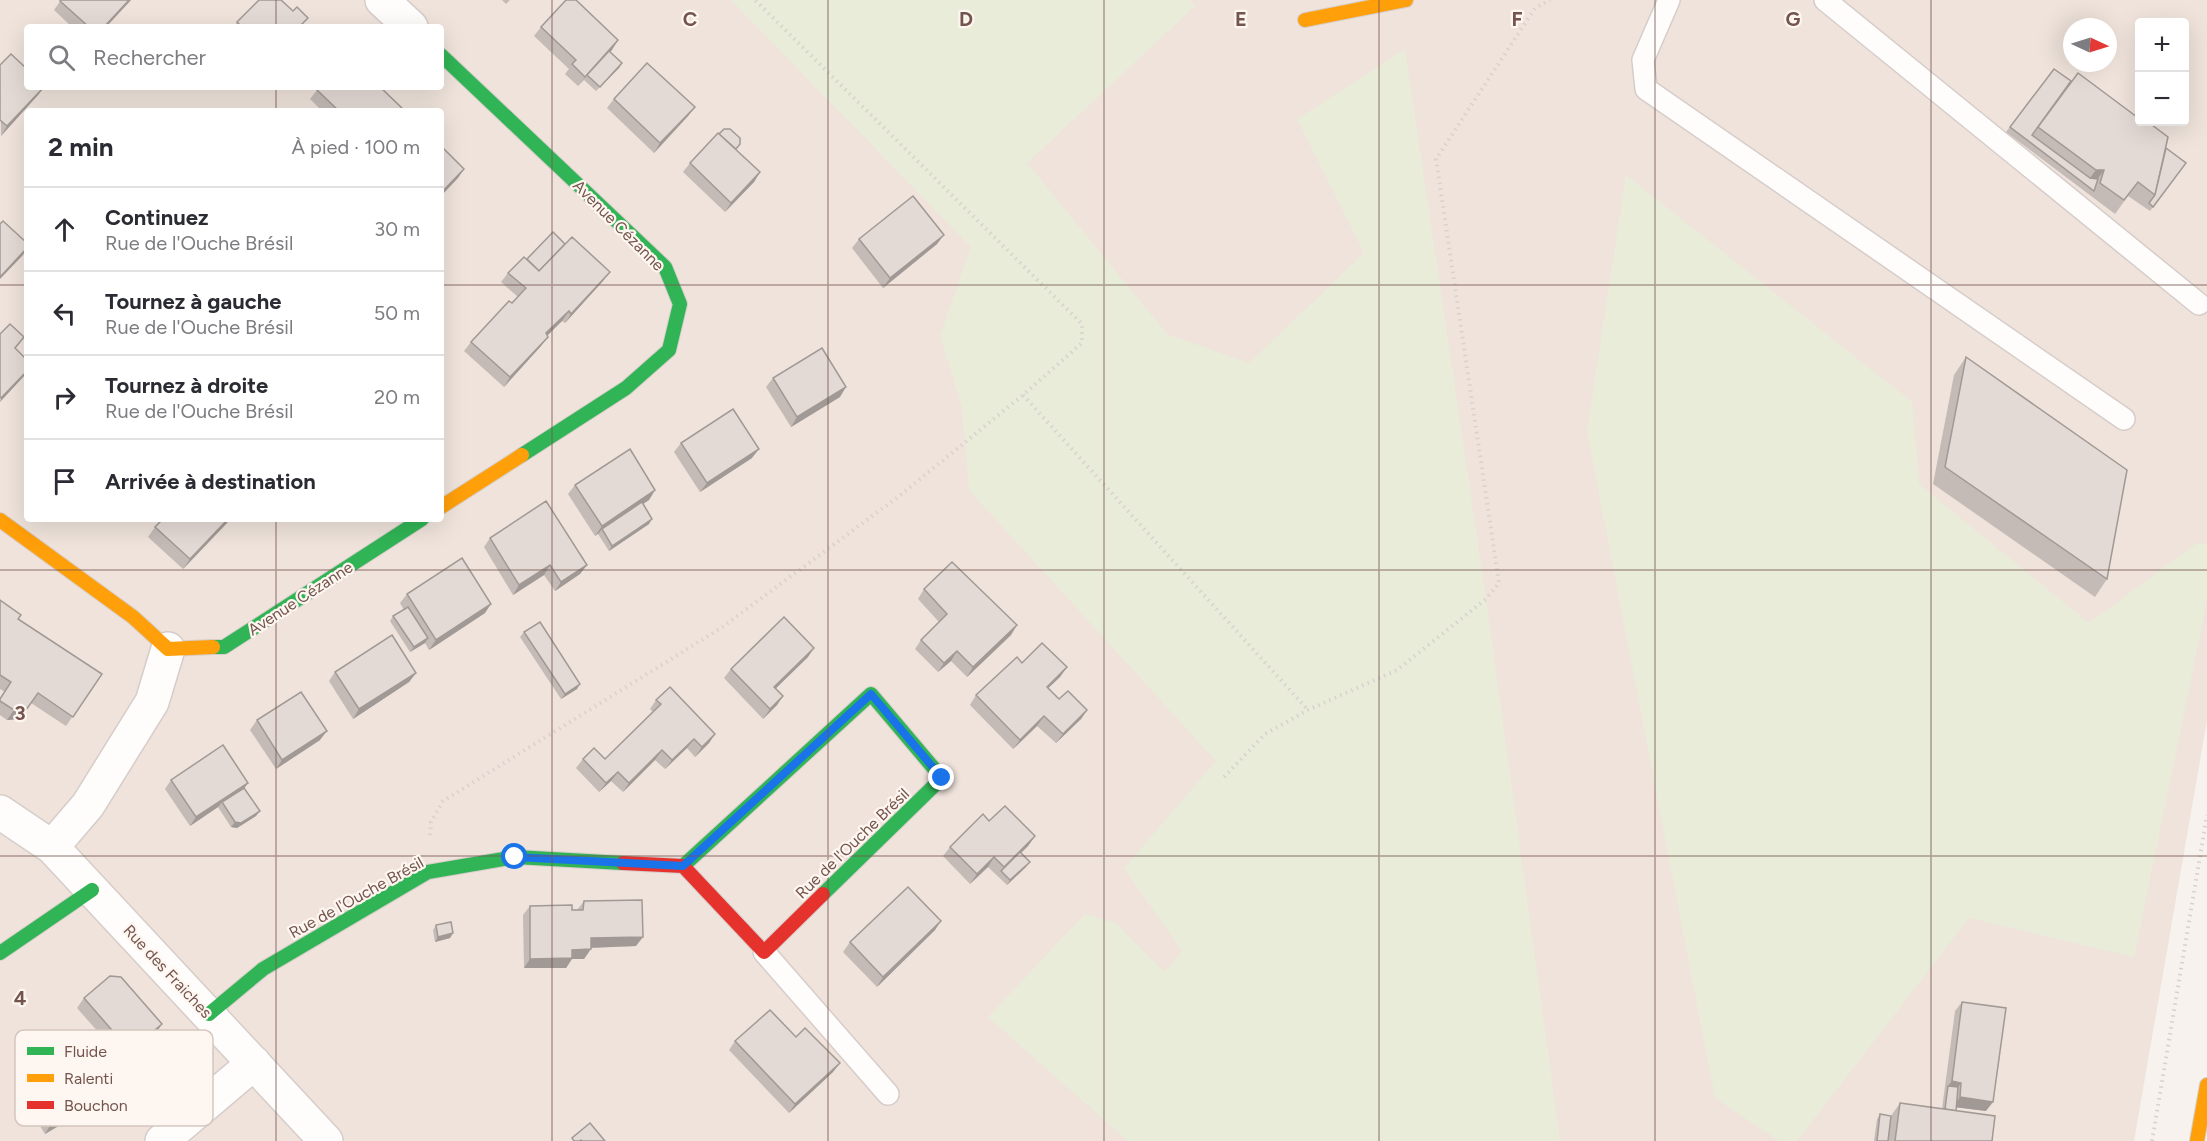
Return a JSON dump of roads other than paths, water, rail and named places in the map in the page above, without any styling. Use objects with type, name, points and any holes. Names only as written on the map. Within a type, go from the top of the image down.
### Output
[{"type":"street","points":[[382,0],[408,24]]},
{"type":"street","points":[[1305,20],[1406,0]]},
{"type":"street","name":"Avenue Cézanne","points":[[444,58],[665,267],[680,304],[669,350],[626,388],[444,505]]},
{"type":"street","points":[[0,520],[133,617],[168,649],[152,702],[88,805],[52,847]]},
{"type":"street","name":"Avenue Cézanne","points":[[168,649],[224,647],[417,522]]},
{"type":"street","name":"Rue de l'Ouche Brésil","points":[[209,1014],[263,969],[429,872],[515,857],[683,866],[871,694],[942,778],[764,952]]},
{"type":"street","name":"Rue des Fraiches","points":[[0,812],[52,847],[326,1141]]},
{"type":"street","points":[[683,866],[764,952]]},
{"type":"street","points":[[0,953],[92,890]]},
{"type":"street","points":[[213,1098],[254,1063]]},
{"type":"street","points":[[2198,1141],[2207,1085]]},
{"type":"street","points":[[162,1141],[180,1126]]},
{"type":"lane","points":[[1669,0],[1643,60],[1646,89],[2124,419]]},
{"type":"lane","points":[[1825,0],[2199,304]]},
{"type":"lane","points":[[764,952],[888,1094]]}]
